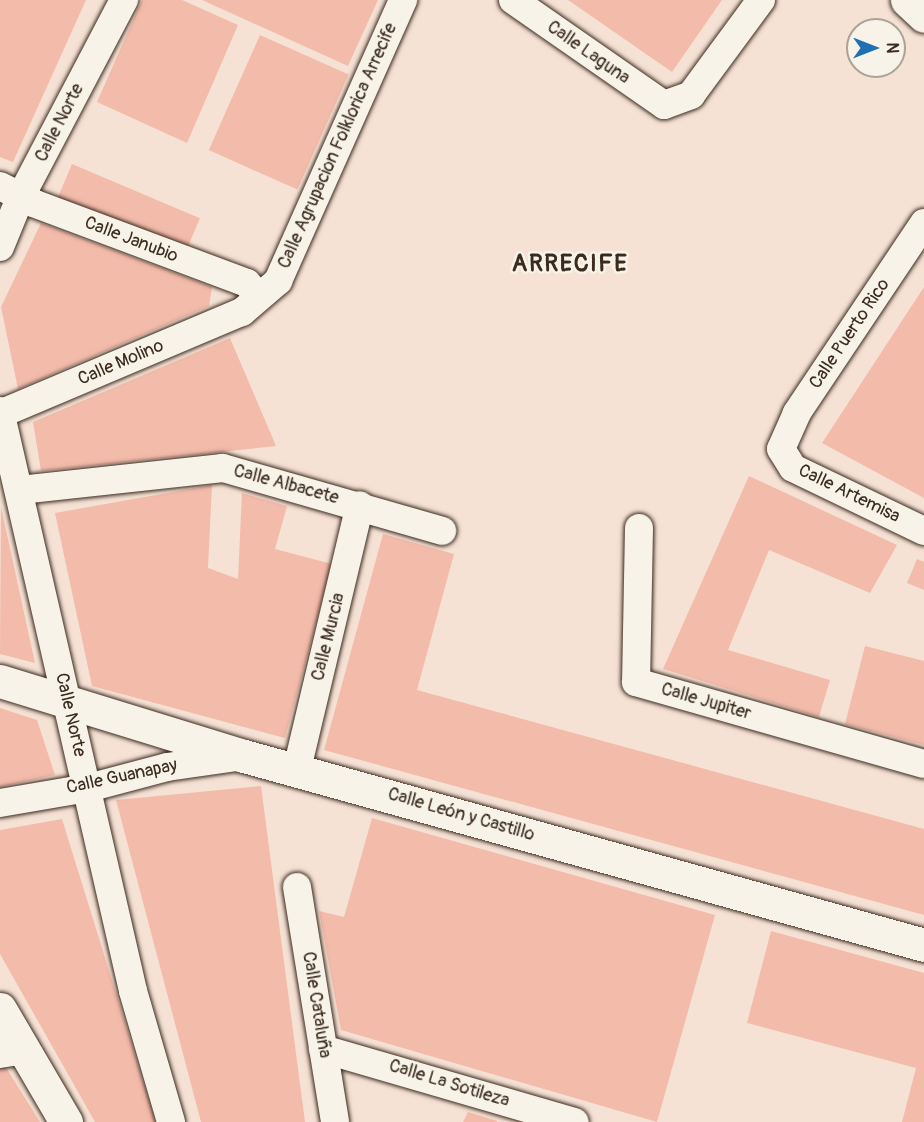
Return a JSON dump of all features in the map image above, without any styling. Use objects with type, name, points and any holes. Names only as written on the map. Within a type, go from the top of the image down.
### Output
[{"type":"street","name":"Calle Norte","points":[[0,247],[10,192],[124,0]]},
{"type":"street","name":"Calle Agrupacion Folklorica Arrecife","points":[[250,305],[278,281],[403,0]]},
{"type":"street","name":"Calle Laguna","points":[[513,0],[664,105],[691,95],[761,0]]},
{"type":"street","points":[[907,0],[924,16]]},
{"type":"street","name":"Calle Janubio","points":[[10,192],[247,284],[250,305]]},
{"type":"street","name":"Calle Puerto Rico","points":[[781,449],[797,413],[924,223]]},
{"type":"street","name":"Calle Molino","points":[[0,413],[250,305]]},
{"type":"street","name":"Calle Norte","points":[[0,413],[20,490],[133,991],[171,1122]]},
{"type":"street","name":"Calle Artemisa","points":[[781,449],[793,468],[924,531]]},
{"type":"street","name":"Calle Albacete","points":[[20,490],[223,468],[360,505],[442,531]]},
{"type":"street","name":"Calle Murcia","points":[[297,769],[360,505]]},
{"type":"street","name":"Calle Jupiter","points":[[639,528],[636,682],[924,764]]},
{"type":"street","name":"Calle León y Castillo","points":[[0,681],[244,756],[924,945]]},
{"type":"street","name":"Calle Guanapay","points":[[0,802],[88,789],[167,767],[244,756]]},
{"type":"street","name":"Calle Cataluña","points":[[297,887],[335,1122]]},
{"type":"street","points":[[0,1009],[12,1052],[66,1122]]},
{"type":"street","name":"Calle La Sotileza","points":[[323,1049],[575,1122]]},
{"type":"building","points":[[0,0],[86,0],[13,162],[0,157]]},
{"type":"building","points":[[142,0],[182,0],[238,25],[187,143],[97,102]]},
{"type":"building","points":[[202,0],[378,0],[348,66]]},
{"type":"building","points":[[568,0],[722,0],[672,72]]},
{"type":"building","points":[[260,35],[349,74],[297,190],[209,150]]},
{"type":"building","points":[[72,164],[200,218],[185,253],[57,199]]},
{"type":"building","points":[[41,223],[212,287],[209,306],[18,389],[1,307]]},
{"type":"building","points":[[924,287],[924,498],[822,443]]},
{"type":"building","points":[[230,338],[276,446],[41,471],[33,422]]},
{"type":"building","points":[[749,476],[897,545],[870,593],[769,550],[728,650],[830,680],[819,717],[663,669]]},
{"type":"building","points":[[212,485],[208,568],[238,579],[242,493],[287,506],[275,549],[332,564],[285,738],[92,686],[55,513]]},
{"type":"building","points":[[1,507],[35,663],[0,654]]},
{"type":"building","points":[[383,534],[454,554],[417,690],[924,829],[924,915],[324,750]]},
{"type":"building","points":[[917,559],[924,562],[924,590],[907,583]]},
{"type":"building","points":[[865,646],[924,661],[924,745],[845,724]]},
{"type":"building","points":[[0,708],[37,720],[55,775],[0,787]]},
{"type":"building","points":[[261,786],[305,1122],[201,1122],[116,800]]},
{"type":"building","points":[[372,818],[715,915],[657,1122],[341,1030],[319,911],[344,917]]},
{"type":"building","points":[[62,819],[156,1122],[95,1122],[0,954],[0,830]]},
{"type":"building","points":[[771,931],[924,973],[924,1122],[902,1122],[916,1068],[747,1023]]},
{"type":"building","points":[[5,1066],[40,1122],[0,1122],[0,1067]]},
{"type":"building","points":[[468,1112],[497,1121],[497,1122],[463,1122]]},
{"type":"district","name":"ARRECIFE","points":[[570,264]]}]
